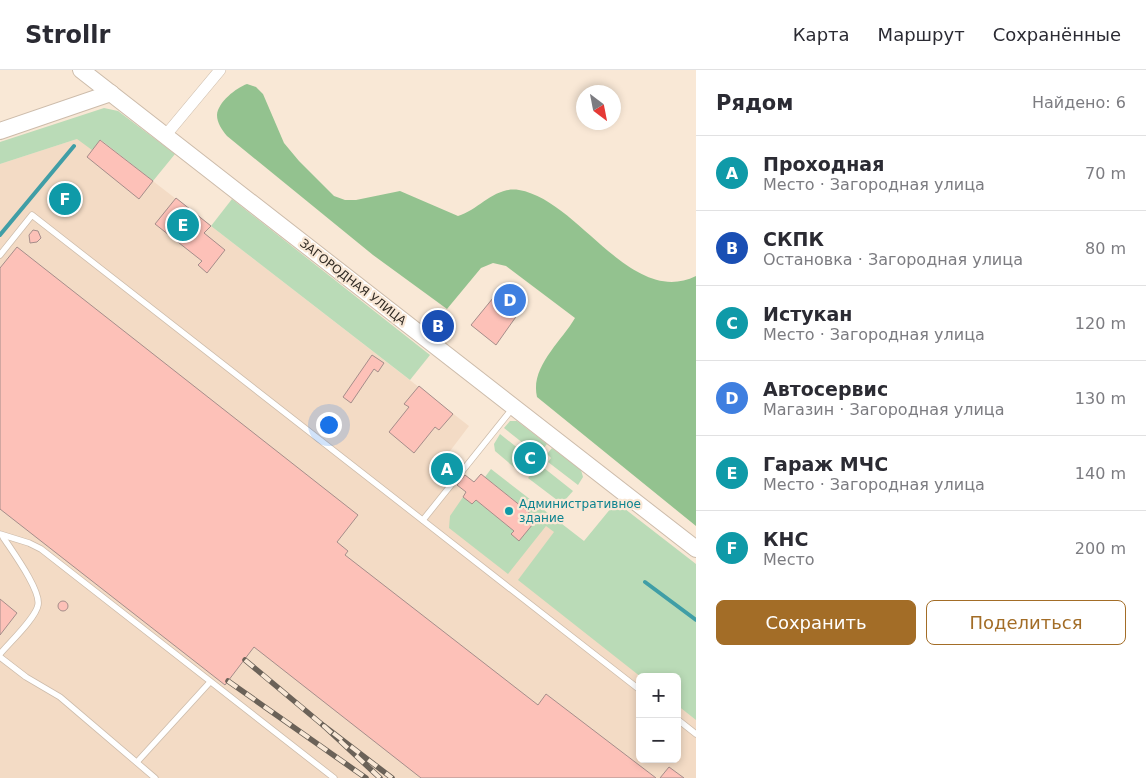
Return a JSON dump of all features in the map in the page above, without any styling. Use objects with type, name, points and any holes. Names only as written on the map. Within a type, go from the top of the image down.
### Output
[{"type":"street","name":"ЗАГОРОДНАЯ УЛИЦА","points":[[81,70],[696,549]]},
{"type":"street","points":[[165,136],[220,70]]},
{"type":"street","points":[[0,131],[111,93]]},
{"type":"lane","points":[[0,255],[32,215],[636,687]]},
{"type":"lane","points":[[423,520],[513,407]]},
{"type":"lane","points":[[2,536],[36,593],[38,605],[0,656],[26,677],[60,697],[156,778]]},
{"type":"lane","points":[[2,536],[29,543],[41,549],[334,778]]},
{"type":"lane","points":[[137,762],[210,682]]},
{"type":"lane","points":[[681,722],[696,734]]},
{"type":"shaded area","points":[[77,139],[100,140],[469,426],[444,459],[474,482],[481,474],[696,644],[696,778],[0,778],[0,164]]},
{"type":"green space","points":[[247,84],[256,87],[263,94],[284,143],[334,196],[345,200],[356,200],[400,191],[458,216],[502,191],[519,190],[541,198],[563,212],[627,265],[649,277],[672,282],[696,276],[696,526],[537,397],[536,386],[542,365],[575,318],[506,266],[493,263],[481,268],[447,309],[373,255],[227,136],[218,121],[218,110],[228,96]]},
{"type":"green space","points":[[104,108],[118,111],[175,154],[153,181],[101,140],[92,150],[77,139],[0,164],[0,142]]},
{"type":"green space","points":[[232,199],[430,355],[410,380],[211,226]]},
{"type":"green space","points":[[510,421],[517,421],[547,444],[542,450],[537,446],[533,451],[504,428]]},
{"type":"green space","points":[[500,434],[529,457],[525,462],[530,466],[523,475],[495,451],[494,444]]},
{"type":"green space","points":[[552,448],[581,470],[583,477],[578,485],[548,462],[551,458],[547,454]]},
{"type":"green space","points":[[544,468],[573,491],[565,500],[557,500],[528,478],[535,470],[539,473]]},
{"type":"green space","points":[[491,469],[584,541],[616,502],[696,564],[696,720],[681,708],[681,673],[636,673],[518,580],[554,532],[546,526],[508,574],[449,528],[450,516],[463,497],[472,504],[476,500],[514,531],[511,534],[537,519],[485,477]]},
{"type":"building","points":[[100,140],[153,181],[139,199],[87,157]]},
{"type":"building","points":[[67,194],[70,195],[70,205],[63,206],[60,205],[59,198],[60,195]]},
{"type":"building","points":[[176,198],[211,226],[204,233],[225,250],[207,273],[198,265],[202,261],[155,224]]},
{"type":"building","points":[[33,230],[38,231],[41,238],[37,242],[30,243],[29,235]]},
{"type":"building","points":[[17,247],[358,515],[337,542],[348,551],[345,555],[538,705],[546,694],[656,778],[421,778],[254,647],[225,685],[0,509],[0,268]]},
{"type":"building","points":[[502,287],[525,304],[496,345],[471,325]]},
{"type":"building","points":[[372,355],[384,363],[378,372],[374,369],[351,403],[343,397]]},
{"type":"building","points":[[419,386],[453,414],[439,430],[435,427],[414,453],[389,432],[409,407],[404,404]]},
{"type":"building","points":[[441,456],[457,470],[448,481],[435,471],[438,467],[434,464]]},
{"type":"building","name":"Административное здание","points":[[481,474],[537,519],[519,541],[511,534],[514,531],[476,500],[472,504],[463,497],[466,492],[457,485],[465,475],[474,482]]},
{"type":"building","points":[[0,599],[17,613],[0,635]]},
{"type":"building","points":[[61,601],[65,601],[68,606],[67,610],[61,611],[58,608],[58,604]]},
{"type":"building","points":[[669,767],[684,778],[660,778]]},
{"type":"waterway","points":[[0,235],[74,146]]},
{"type":"waterway","points":[[645,582],[696,620]]},
{"type":"railway","points":[[245,660],[324,726]]},
{"type":"railway","points":[[228,681],[366,778]]},
{"type":"railway","points":[[380,778],[324,726],[392,778]]},
{"type":"place","name":"КНС","points":[[65,199]]},
{"type":"place","name":"Гараж МЧС","points":[[183,225]]},
{"type":"place","name":"Автосервис","points":[[510,300]]},
{"type":"place","name":"СКПК","points":[[438,326]]},
{"type":"place","name":"Истукан","points":[[530,458]]},
{"type":"place","name":"Проходная","points":[[447,469]]},
{"type":"place","name":"Административное здание","points":[[509,511]]}]
